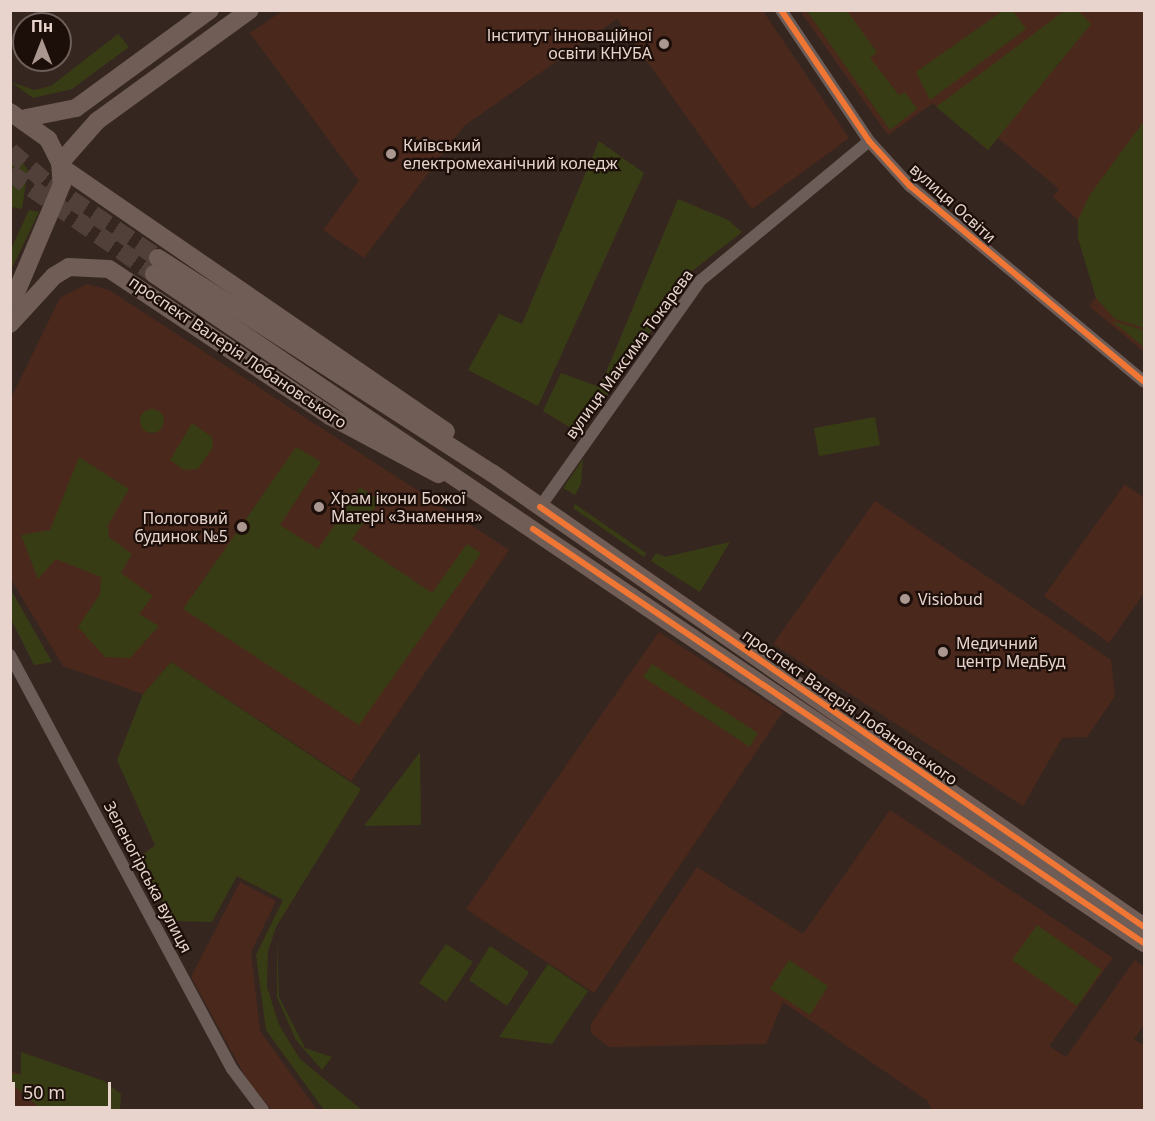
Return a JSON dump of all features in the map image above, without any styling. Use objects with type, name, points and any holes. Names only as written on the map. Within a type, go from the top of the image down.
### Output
[{"type":"main road","points":[[15,113],[76,108],[210,10]]},
{"type":"main road","points":[[60,165],[97,121],[250,10]]},
{"type":"main road","points":[[10,307],[59,201],[60,165],[48,139],[15,113]]},
{"type":"main road","name":"проспект Валерія Лобановського","points":[[60,165],[373,378],[437,424],[492,473]]},
{"type":"main road","name":"проспект Валерія Лобановського","points":[[1144,927],[492,473],[156,266],[477,491],[1144,942]]},
{"type":"main road","name":"проспект Валерія Лобановського","points":[[10,324],[54,276],[69,267],[110,269],[330,416],[410,462],[477,491]]},
{"type":"street","name":"вулиця Освіти","points":[[781,10],[869,141],[910,186],[1144,382]]},
{"type":"street","name":"вулиця Максима Токарева","points":[[540,507],[700,281],[869,141]]},
{"type":"street","name":"Зеленогірська вулиця","points":[[10,656],[232,1069],[263,1110]]},
{"type":"shaded area","name":"Київський електромеханічний коледж","points":[[282,11],[763,11],[849,138],[752,209],[617,19],[464,126],[364,258],[323,230],[359,181],[250,33]]},
{"type":"shaded area","points":[[800,11],[1144,11],[1144,352],[1089,306],[1096,298],[1078,220],[1053,197],[1059,189],[998,138],[988,150],[933,103],[888,135]]},
{"type":"shaded area","name":"Пологовий будинок №5","points":[[87,284],[109,290],[509,550],[351,781],[171,662],[143,694],[63,666],[11,579],[11,398],[60,298]]},
{"type":"shaded area","points":[[1125,484],[1144,498],[1144,593],[1109,643],[1044,596]]},
{"type":"shaded area","name":"Медичний центр МедБуд","points":[[875,501],[1111,660],[1115,696],[1087,737],[1062,738],[1023,806],[773,644]]},
{"type":"shaded area","points":[[659,632],[783,712],[594,993],[466,909]]},
{"type":"shaded area","points":[[890,810],[1113,958],[1049,1046],[1066,1057],[1135,960],[1144,967],[1144,1025],[1134,1039],[1144,1046],[1144,1110],[931,1110],[928,1101],[783,1002],[766,1044],[609,1047],[591,1033],[591,1024],[697,867],[803,934]]},
{"type":"shaded area","points":[[240,882],[276,901],[251,952],[260,1031],[317,1110],[272,1110],[249,1083],[191,977]]},
{"type":"shaded area","points":[[11,1071],[104,1103],[105,1110],[11,1110]]},
{"type":"green space","points":[[1004,10],[1013,11],[1026,29],[930,100],[916,72]]},
{"type":"green space","points":[[807,11],[847,11],[877,52],[870,58],[899,95],[905,92],[917,109],[890,130]]},
{"type":"green space","points":[[1064,11],[1078,11],[1091,24],[988,150],[936,107]]},
{"type":"green space","points":[[118,34],[129,47],[72,89],[33,98],[11,82],[34,90],[51,86],[72,72]]},
{"type":"green space","points":[[1144,121],[1144,328],[1115,319],[1096,298],[1078,238],[1078,220],[1089,196]]},
{"type":"green space","points":[[599,141],[644,173],[538,406],[468,370],[499,314],[522,324]]},
{"type":"green space","points":[[10,146],[28,170],[22,209],[12,207]]},
{"type":"green space","points":[[678,199],[728,220],[742,232],[692,271],[581,434],[543,411],[561,373],[600,387]]},
{"type":"green space","points":[[29,210],[39,212],[11,270],[11,249]]},
{"type":"green space","points":[[1112,321],[1144,330],[1144,347]]},
{"type":"green space","points":[[152,409],[161,412],[164,421],[161,430],[152,433],[143,430],[140,421],[143,412]]},
{"type":"green space","points":[[875,417],[880,445],[819,456],[814,428]]},
{"type":"green space","points":[[192,423],[212,437],[213,447],[198,469],[184,470],[170,460]]},
{"type":"green space","points":[[296,447],[321,462],[280,525],[318,549],[360,487],[380,501],[352,539],[432,593],[467,544],[481,553],[359,725],[183,609]]},
{"type":"green space","points":[[79,457],[129,489],[108,525],[109,537],[132,554],[121,573],[153,596],[139,614],[159,626],[130,658],[105,657],[78,627],[100,594],[101,577],[56,559],[38,579],[21,535],[50,530]]},
{"type":"green space","points":[[583,459],[581,484],[575,495],[563,488]]},
{"type":"green space","points":[[575,504],[646,553],[644,557],[573,508]]},
{"type":"green space","points":[[730,542],[700,592],[651,561],[656,553],[665,557]]},
{"type":"green space","points":[[10,590],[52,662],[34,665],[11,619]]},
{"type":"green space","points":[[171,662],[361,789],[276,927],[268,951],[267,987],[279,1025],[300,1059],[362,1110],[324,1110],[266,1030],[256,955],[283,900],[237,876],[212,922],[173,921],[139,858],[155,845],[117,760],[143,694]]},
{"type":"green space","points":[[652,664],[758,733],[750,747],[643,677]]},
{"type":"green space","points":[[420,752],[421,825],[364,826]]},
{"type":"green space","points":[[1037,925],[1102,970],[1077,1006],[1012,960]]},
{"type":"green space","points":[[277,938],[279,997],[305,1048],[332,1057],[322,1070],[296,1040],[277,997]]},
{"type":"green space","points":[[446,944],[473,962],[446,1002],[419,983]]},
{"type":"green space","points":[[490,946],[529,972],[507,1006],[469,980]]},
{"type":"green space","points":[[789,960],[828,986],[810,1015],[770,989]]},
{"type":"green space","points":[[548,964],[588,991],[552,1044],[499,1037]]},
{"type":"green space","points":[[21,1052],[104,1081],[121,1094],[120,1110],[42,1110],[11,1083],[11,1073],[21,1075]]},
{"type":"tunnel","points":[[10,151],[48,184],[158,258]]},
{"type":"tunnel","points":[[10,173],[154,274]]},
{"type":"cycle path","points":[[781,10],[869,141],[910,186],[1144,382]]},
{"type":"cycle path","points":[[540,507],[1144,927]]},
{"type":"cycle path","points":[[533,529],[1144,943]]},
{"type":"place","name":"Інститут інноваційної освіти КНУБА","points":[[664,44]]},
{"type":"place","name":"Київський електромеханічний коледж","points":[[391,154]]},
{"type":"place","name":"Храм ікони Божої Матері «Знамення»","points":[[319,507]]},
{"type":"place","name":"Пологовий будинок №5","points":[[242,527]]},
{"type":"place","name":"Visiobud","points":[[905,599]]},
{"type":"place","name":"Медичний центр МедБуд","points":[[943,652]]}]
